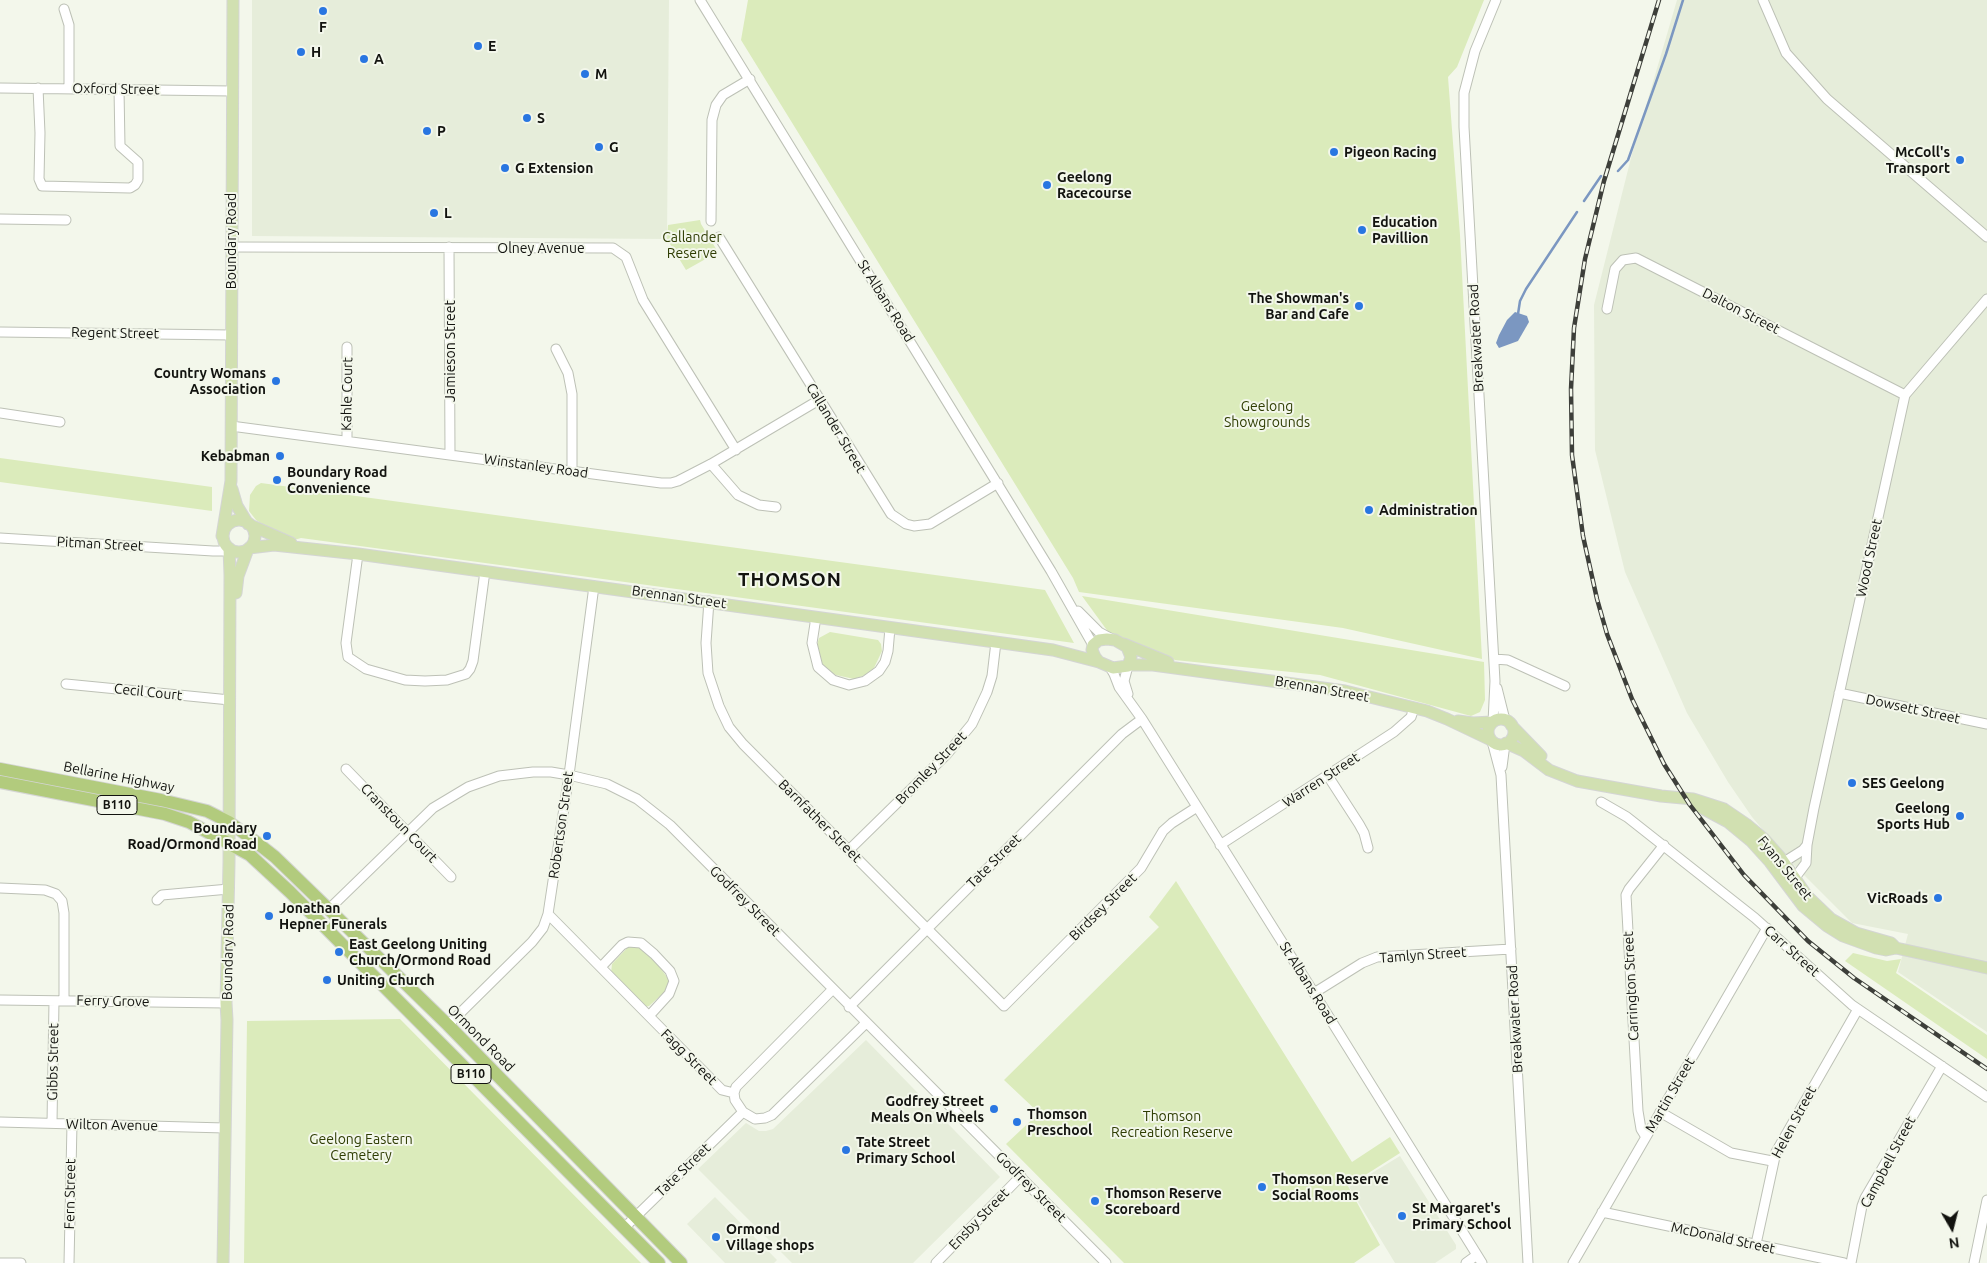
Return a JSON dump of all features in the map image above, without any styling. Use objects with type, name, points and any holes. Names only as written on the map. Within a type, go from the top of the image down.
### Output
[{"type":"highway","name":"Bellarine Highway","points":[[0,769],[161,800],[207,811],[229,822]]},
{"type":"highway","name":"Bellarine Highway","points":[[0,782],[165,814],[189,822],[229,843]]},
{"type":"highway","name":"Ormond Road","points":[[229,822],[275,858],[448,1025],[681,1263]]},
{"type":"highway","name":"B110","points":[[229,843],[250,855],[276,878],[659,1263]]},
{"type":"main road","name":"Boundary Road","points":[[223,1263],[229,888],[230,572],[223,526],[231,482],[233,0]]},
{"type":"main road","name":"Boundary Road","points":[[231,482],[236,504],[249,524]]},
{"type":"main road","points":[[241,521],[249,524],[254,536],[253,543],[248,548],[238,552],[225,543],[226,528],[232,522],[241,521]]},
{"type":"main road","name":"Brennan Street","points":[[249,524],[304,548]]},
{"type":"main road","name":"Brennan Street","points":[[248,548],[270,545],[358,554],[710,601],[1052,650],[1104,664]]},
{"type":"main road","name":"Boundary Road","points":[[230,642],[238,580],[248,548]]},
{"type":"main road","points":[[1101,640],[1118,642],[1129,651],[1131,659],[1128,665],[1119,668],[1104,664],[1094,655],[1093,646],[1101,640]]},
{"type":"main road","name":"Brennan Street","points":[[1118,642],[1196,670]]},
{"type":"main road","name":"Brennan Street","points":[[1052,650],[1093,646]]},
{"type":"main road","name":"Brennan Street","points":[[1128,665],[1153,665],[1196,670],[1346,691],[1414,708],[1447,719],[1491,740]]},
{"type":"main road","name":"Brennan Street","points":[[1447,719],[1470,723],[1492,722]]},
{"type":"main road","points":[[1499,719],[1508,722],[1513,735],[1505,744],[1497,744],[1491,740],[1488,729],[1492,722],[1499,719]]},
{"type":"main road","name":"Fyans Street","points":[[1508,722],[1545,759],[1572,775],[1595,785]]},
{"type":"main road","name":"Fyans Street","points":[[1505,744],[1524,750],[1541,765],[1573,780],[1670,797],[1703,808],[1728,822],[1785,873],[1803,906],[1832,930],[1848,938],[1872,947],[1886,950],[1896,948],[1987,968]]},
{"type":"street","name":"St Albans Road","points":[[700,0],[998,483],[1093,646]]},
{"type":"street","name":"Breakwater Road","points":[[1492,722],[1495,681],[1464,137],[1464,93],[1475,50],[1496,0]]},
{"type":"street","points":[[1763,0],[1786,53],[1827,99],[1987,238]]},
{"type":"street","points":[[64,9],[69,25],[69,88]]},
{"type":"street","points":[[711,221],[711,121],[716,106],[723,96],[750,79]]},
{"type":"street","name":"Oxford Street","points":[[0,88],[232,91]]},
{"type":"street","points":[[38,88],[40,133],[39,180],[42,186],[130,188],[138,180],[138,162],[120,146],[119,89]]},
{"type":"street","points":[[0,219],[66,220]]},
{"type":"street","name":"Callander Street","points":[[719,237],[881,502],[891,514],[898,520],[914,526],[930,524],[998,483]]},
{"type":"street","name":"Olney Avenue","points":[[232,247],[609,248],[618,251],[626,257],[643,300],[736,450]]},
{"type":"street","name":"Jamieson Street","points":[[449,247],[450,454]]},
{"type":"street","name":"Dalton Street","points":[[1607,309],[1614,269],[1623,260],[1636,258],[1905,395]]},
{"type":"street","name":"Wood Street","points":[[1785,873],[1804,867],[1839,693],[1905,395],[1987,299]]},
{"type":"street","name":"Regent Street","points":[[0,332],[231,335]]},
{"type":"street","name":"Kahle Court","points":[[346,441],[347,347]]},
{"type":"street","points":[[556,349],[568,374],[572,394],[572,471]]},
{"type":"street","name":"Winstanley Road","points":[[232,426],[671,483],[736,450],[819,400]]},
{"type":"street","points":[[0,413],[60,422]]},
{"type":"street","points":[[711,464],[738,495],[759,505],[776,507]]},
{"type":"street","name":"Pitman Street","points":[[0,538],[223,551],[225,543]]},
{"type":"street","points":[[358,554],[346,643],[348,657],[366,669],[405,680],[425,682],[447,680],[466,674],[470,669],[473,661],[485,571]]},
{"type":"street","name":"Robertson Street","points":[[448,1025],[532,942],[543,928],[548,914],[594,586]]},
{"type":"street","name":"Barnfather Street","points":[[710,601],[706,642],[708,673],[719,706],[729,727],[743,744],[1004,1006]]},
{"type":"street","name":"St Albans Road","points":[[1070,604],[1099,632],[1118,642]]},
{"type":"street","points":[[816,616],[812,643],[818,667],[832,680],[849,685],[865,681],[879,671],[886,657],[890,628]]},
{"type":"street","name":"Bromley Street","points":[[849,850],[952,749],[972,724],[987,692],[992,676],[996,642]]},
{"type":"street","points":[[1494,659],[1508,660],[1565,686]]},
{"type":"street","name":"St Albans Road","points":[[1104,664],[1114,674],[1119,687],[1142,719],[1479,1259]]},
{"type":"street","name":"St Albans Road","points":[[1128,665],[1124,681],[1132,704]]},
{"type":"street","name":"Breakwater Road","points":[[1495,681],[1508,722]]},
{"type":"street","name":"Cecil Court","points":[[66,684],[230,700]]},
{"type":"street","name":"Dowsett Street","points":[[1839,693],[1987,724]]},
{"type":"street","name":"Warren Street","points":[[1220,845],[1397,730],[1412,716],[1414,708]]},
{"type":"street","name":"Tate Street","points":[[849,1006],[1122,734],[1142,719]]},
{"type":"street","name":"Breakwater Road","points":[[1491,740],[1501,775]]},
{"type":"street","name":"Breakwater Road","points":[[1505,744],[1501,775],[1528,1263]]},
{"type":"street","name":"Cranstoun Court","points":[[346,769],[451,877]]},
{"type":"street","name":"Godfrey Street","points":[[328,910],[406,832],[433,808],[448,797],[480,782],[499,776],[551,772],[607,784],[648,806],[670,825],[832,990],[1021,1176],[1106,1263]]},
{"type":"street","points":[[1328,776],[1364,832],[1368,848]]},
{"type":"street","name":"Carr Street","points":[[1601,802],[1621,813],[1664,845],[1768,928],[1858,1009],[1987,1096]]},
{"type":"street","name":"Birdsey Street","points":[[1004,1006],[1138,872],[1163,831],[1197,807]]},
{"type":"street","name":"Carrington Street","points":[[1646,1137],[1641,1129],[1638,1111],[1626,895],[1664,845]]},
{"type":"street","points":[[1785,873],[1807,845]]},
{"type":"street","name":"Gibbs Street","points":[[0,888],[45,890],[56,894],[62,902],[64,912],[52,1124]]},
{"type":"street","points":[[156,900],[162,896],[229,888]]},
{"type":"street","name":"Fagg Street","points":[[548,914],[722,1090],[734,1093]]},
{"type":"street","name":"Martin Street","points":[[1573,1263],[1768,928]]},
{"type":"street","points":[[601,967],[628,942],[640,943],[654,954],[670,971],[674,981],[669,994],[648,1016]]},
{"type":"street","name":"Tamlyn Street","points":[[1314,993],[1362,962],[1377,957],[1511,950]]},
{"type":"street","points":[[832,990],[736,1087],[734,1093],[737,1105],[743,1112],[755,1119],[772,1115],[866,1023]]},
{"type":"street","name":"Ferry Grove","points":[[0,1000],[226,1003]]},
{"type":"street","name":"Helen Street","points":[[1756,1244],[1772,1161],[1858,1009]]},
{"type":"street","name":"Campbell Street","points":[[1851,1263],[1862,1206],[1942,1066]]},
{"type":"street","name":"Tate Street","points":[[624,1228],[743,1112]]},
{"type":"street","points":[[1660,1112],[1731,1152],[1772,1161]]},
{"type":"street","name":"Wilton Avenue","points":[[0,1122],[224,1128]]},
{"type":"street","name":"Fern Street","points":[[69,1263],[72,1124]]},
{"type":"street","name":"Ensby Street","points":[[936,1263],[1021,1176]]},
{"type":"street","points":[[1974,1263],[1987,1200]]},
{"type":"street","name":"McDonald Street","points":[[1602,1212],[1844,1263]]},
{"type":"street","points":[[1466,1263],[1479,1259]]},
{"type":"street","points":[[0,1263],[21,1263]]},
{"type":"shaded area","points":[[252,0],[669,0],[667,239],[252,236]]},
{"type":"shaded area","points":[[1677,0],[1987,0],[1987,1032],[1898,972],[1908,934],[1852,923],[1787,858],[1752,817],[1728,782],[1687,713],[1625,572],[1595,450],[1594,305],[1632,154]]},
{"type":"shaded area","name":"Tate Street Primary School","points":[[866,1040],[1000,1177],[913,1263],[792,1263],[698,1169],[746,1123],[759,1131],[773,1129]]},
{"type":"shaded area","name":"St Margaret's Primary School","points":[[1400,1156],[1456,1245],[1456,1249],[1435,1263],[1395,1263],[1349,1187]]},
{"type":"shaded area","points":[[715,1197],[777,1260],[774,1263],[725,1263],[687,1224]]},
{"type":"green space","name":"Geelong Showgrounds","points":[[748,0],[1484,0],[1457,67],[1448,77],[1460,235],[1482,659],[1343,628],[1079,592],[1073,578],[741,40]]},
{"type":"green space","name":"Callander Reserve","points":[[700,220],[718,252],[686,270],[667,239],[668,225]]},
{"type":"green space","points":[[0,458],[212,487],[212,511],[0,482]]},
{"type":"green space","points":[[261,483],[1045,590],[1074,643],[301,538],[294,540],[262,524],[249,511],[250,495],[256,486]]},
{"type":"green space","points":[[1082,596],[1484,662],[1485,700],[1480,712],[1471,716],[1320,675],[1175,660],[1109,633]]},
{"type":"green space","points":[[830,632],[878,640],[882,651],[874,668],[865,675],[854,679],[836,675],[829,671],[821,663],[817,645],[819,638]]},
{"type":"green space","name":"Thomson Recreation Reserve","points":[[1176,881],[1352,1162],[1390,1137],[1400,1153],[1348,1186],[1380,1245],[1354,1263],[1124,1263],[1006,1144],[1039,1113],[1004,1080],[1159,927],[1149,917]]},
{"type":"green space","points":[[629,946],[637,946],[655,961],[670,981],[670,987],[649,1006],[645,1007],[611,973],[612,964]]},
{"type":"green space","points":[[1853,953],[1887,961],[1901,959],[1896,973],[1987,1035],[1987,1059],[1845,961]]},
{"type":"green space","name":"Geelong Eastern Cemetery","points":[[400,1019],[641,1263],[244,1263],[247,1021]]},
{"type":"water","points":[[1515,312],[1527,316],[1529,322],[1518,341],[1499,348],[1496,343],[1499,335],[1507,320]]},
{"type":"waterway","points":[[1618,171],[1628,160],[1683,0]]},
{"type":"waterway","points":[[1584,201],[1601,176]]},
{"type":"waterway","points":[[1518,314],[1520,301],[1526,289],[1577,212]]},
{"type":"railway","points":[[1659,0],[1604,181],[1585,259],[1574,328],[1571,389],[1572,455],[1583,536],[1607,634],[1632,699],[1664,764],[1690,805],[1744,875],[1808,941],[1854,978],[1987,1069]]},
{"type":"place","name":"F","points":[[323,11]]},
{"type":"place","name":"E","points":[[478,46]]},
{"type":"place","name":"H","points":[[301,52]]},
{"type":"place","name":"A","points":[[364,59]]},
{"type":"place","name":"M","points":[[585,74]]},
{"type":"place","name":"S","points":[[527,118]]},
{"type":"place","name":"P","points":[[427,131]]},
{"type":"place","name":"G","points":[[599,147]]},
{"type":"place","name":"Pigeon Racing","points":[[1334,152]]},
{"type":"place","name":"McColl's Transport","points":[[1960,160]]},
{"type":"place","name":"G Extension","points":[[505,168]]},
{"type":"place","name":"Geelong Racecourse","points":[[1047,185]]},
{"type":"place","name":"L","points":[[434,213]]},
{"type":"place","name":"Education Pavillion","points":[[1362,230]]},
{"type":"place","name":"The Showman's Bar and Cafe","points":[[1359,306]]},
{"type":"place","name":"Country Womans Association","points":[[276,381]]},
{"type":"place","name":"Kebabman","points":[[280,456]]},
{"type":"place","name":"Boundary Road Convenience","points":[[277,480]]},
{"type":"place","name":"Administration","points":[[1369,510]]},
{"type":"place","name":"SES Geelong","points":[[1852,783]]},
{"type":"place","name":"Geelong Sports Hub","points":[[1960,816]]},
{"type":"place","name":"Boundary Road/Ormond Road","points":[[267,836]]},
{"type":"place","name":"VicRoads","points":[[1938,898]]},
{"type":"place","name":"Jonathan Hepner Funerals","points":[[269,916]]},
{"type":"place","name":"East Geelong Uniting Church/Ormond Road","points":[[339,952]]},
{"type":"place","name":"Uniting Church","points":[[327,980]]},
{"type":"place","name":"Godfrey Street Meals On Wheels","points":[[994,1109]]},
{"type":"place","name":"Thomson Preschool","points":[[1017,1122]]},
{"type":"place","name":"Tate Street Primary School","points":[[846,1150]]},
{"type":"place","name":"Thomson Reserve Social Rooms","points":[[1262,1187]]},
{"type":"place","name":"Thomson Reserve Scoreboard","points":[[1095,1201]]},
{"type":"place","name":"St Margaret's Primary School","points":[[1402,1216]]},
{"type":"place","name":"Ormond Village shops","points":[[716,1237]]},
{"type":"district","name":"THOMSON","points":[[790,580]]}]
